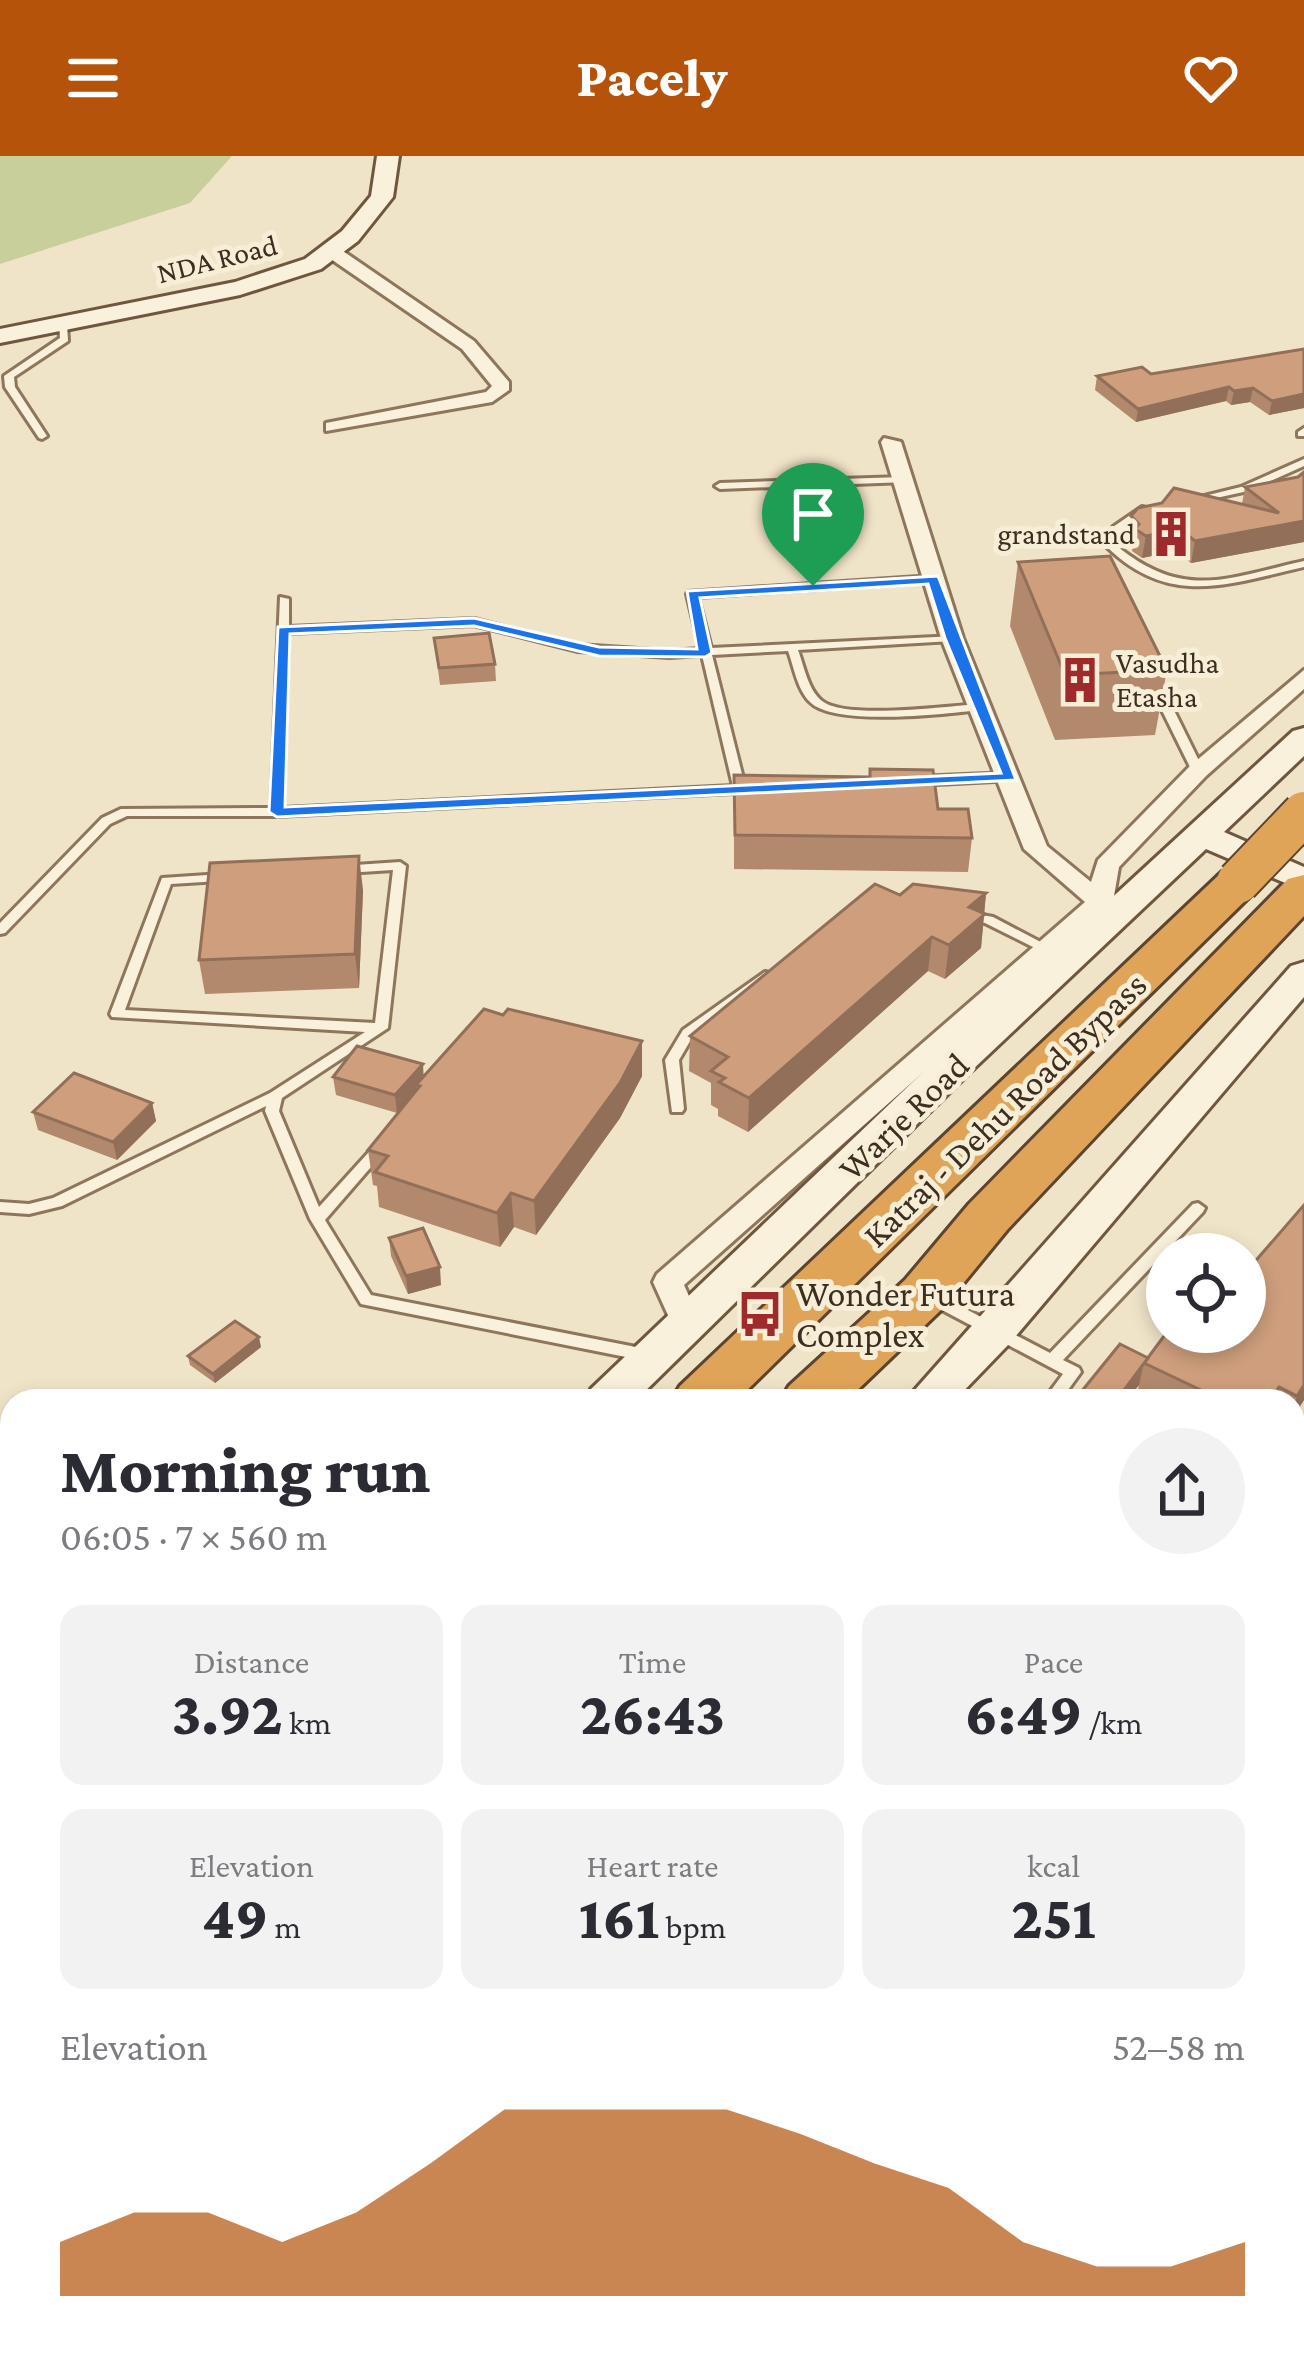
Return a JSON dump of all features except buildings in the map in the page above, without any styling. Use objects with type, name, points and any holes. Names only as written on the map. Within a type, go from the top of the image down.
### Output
[{"type":"highway","name":"Katraj - Dehu Road Bypass","points":[[712,1389],[1304,813]]},
{"type":"highway","name":"Katraj - Dehu Road Bypass","points":[[822,1389],[924,1294],[988,1217],[1300,890]]},
{"type":"street","name":"NDA Road","points":[[0,336],[240,288],[313,264],[350,236],[382,197],[388,156]]},
{"type":"street","points":[[331,251],[468,346],[502,386],[492,396],[333,427]]},
{"type":"street","points":[[891,442],[952,638],[1036,849],[1107,911]]},
{"type":"street","points":[[1107,911],[1107,865],[1198,771],[1304,677]]},
{"type":"street","name":"Warje Road","points":[[620,1389],[1107,911],[1203,835],[1304,738]]},
{"type":"street","points":[[1238,802],[1304,829]]},
{"type":"street","points":[[1203,835],[1300,890]]},
{"type":"street","points":[[688,1325],[668,1282],[1046,948],[1107,911]]},
{"type":"street","points":[[939,1389],[994,1333],[1304,974]]},
{"type":"lane","points":[[41,436],[10,387],[9,376],[64,339],[63,324]]},
{"type":"lane","points":[[1174,502],[1244,489],[1304,462]]},
{"type":"lane","points":[[720,486],[903,480]]},
{"type":"lane","points":[[1151,505],[1118,529],[1112,547],[1154,580],[1198,585],[1304,563]]},
{"type":"lane","points":[[740,790],[692,594],[934,579]]},
{"type":"lane","points":[[277,812],[284,599]]},
{"type":"lane","points":[[283,630],[474,622],[599,652],[793,650],[952,638]]},
{"type":"lane","points":[[793,650],[812,697],[826,708],[855,712],[980,707]]},
{"type":"lane","points":[[1145,666],[1198,771]]},
{"type":"lane","points":[[897,782],[1010,777]]},
{"type":"lane","points":[[0,930],[106,821],[124,812],[277,812],[762,789]]},
{"type":"lane","points":[[400,866],[381,1028],[117,1014],[166,881],[400,866]]},
{"type":"lane","points":[[944,912],[988,920],[1046,948]]},
{"type":"lane","points":[[677,1109],[672,1060],[688,1033],[780,965]]},
{"type":"lane","points":[[0,1207],[28,1209],[57,1202],[275,1096],[381,1028]]},
{"type":"lane","points":[[275,1096],[272,1111],[317,1219],[366,1300],[654,1358]]},
{"type":"lane","points":[[317,1219],[394,1132]]},
{"type":"lane","points":[[1052,1360],[1198,1208]]},
{"type":"lane","points":[[924,1294],[1073,1372],[1060,1389]]},
{"type":"green space","points":[[0,156],[232,156],[190,203],[0,264]]},
{"type":"place","name":"grandstand","points":[[1171,534]]},
{"type":"place","name":"Vasudha Etasha","points":[[1080,680]]},
{"type":"place","name":"Wonder Futura Complex","points":[[760,1314]]},
{"type":"route","points":[[934,579],[952,638],[1010,777],[277,812],[283,630],[474,622],[599,652],[705,653],[692,594],[813,586],[934,579]]}]
